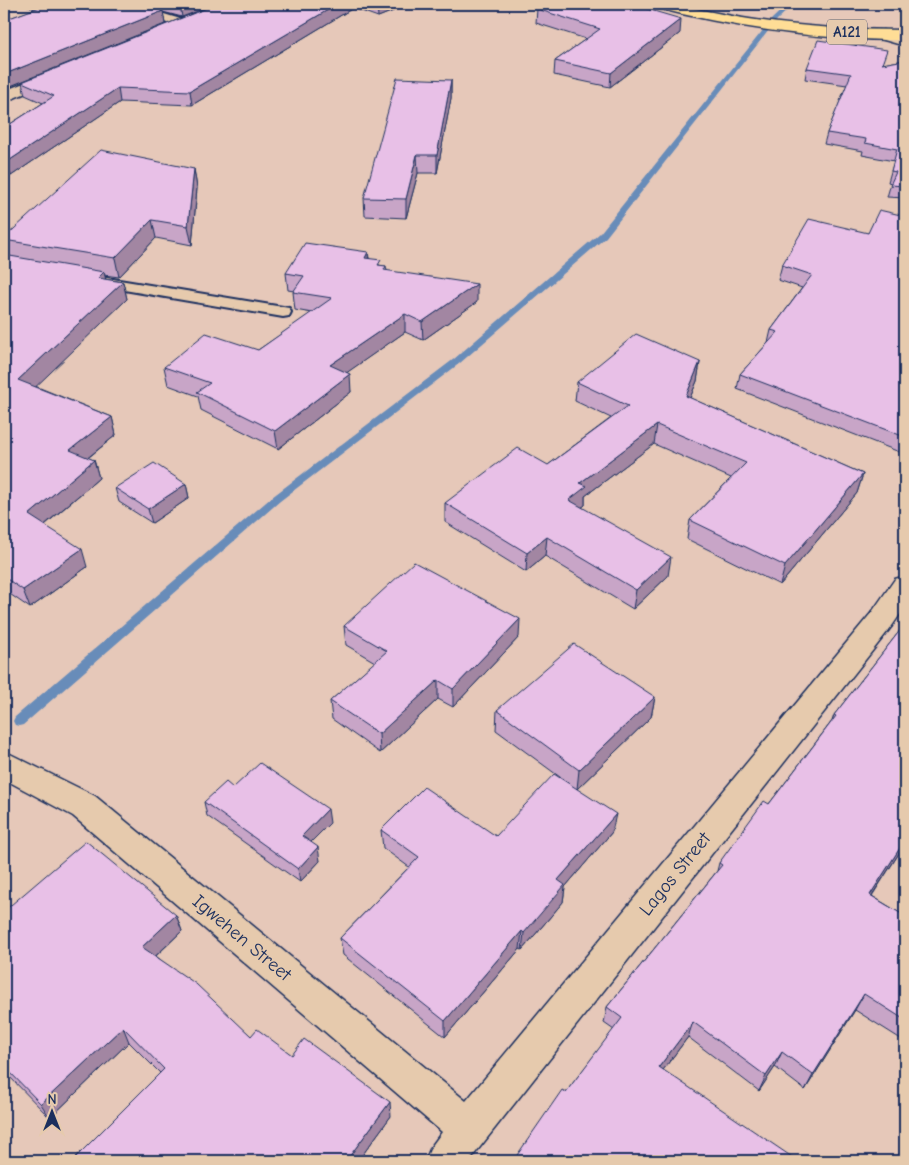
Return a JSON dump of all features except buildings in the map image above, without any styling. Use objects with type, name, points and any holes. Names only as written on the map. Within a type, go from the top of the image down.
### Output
[{"type":"highway","name":"A121","points":[[658,4],[744,24],[882,35],[905,35]]},
{"type":"highway","name":"A121","points":[[722,4],[756,11],[847,18]]},
{"type":"street","points":[[156,35],[199,17]]},
{"type":"street","points":[[882,35],[905,41]]},
{"type":"street","points":[[4,97],[75,68]]},
{"type":"street","name":"Lagos Street","points":[[446,1161],[469,1128],[894,625],[905,586]]},
{"type":"street","name":"Igwehen Street","points":[[4,764],[84,806],[469,1128]]},
{"type":"lane","points":[[120,4],[183,24]]},
{"type":"lane","points":[[81,278],[283,312]]},
{"type":"waterway","points":[[19,721],[276,499],[457,361],[603,235],[774,20],[791,4]]}]
